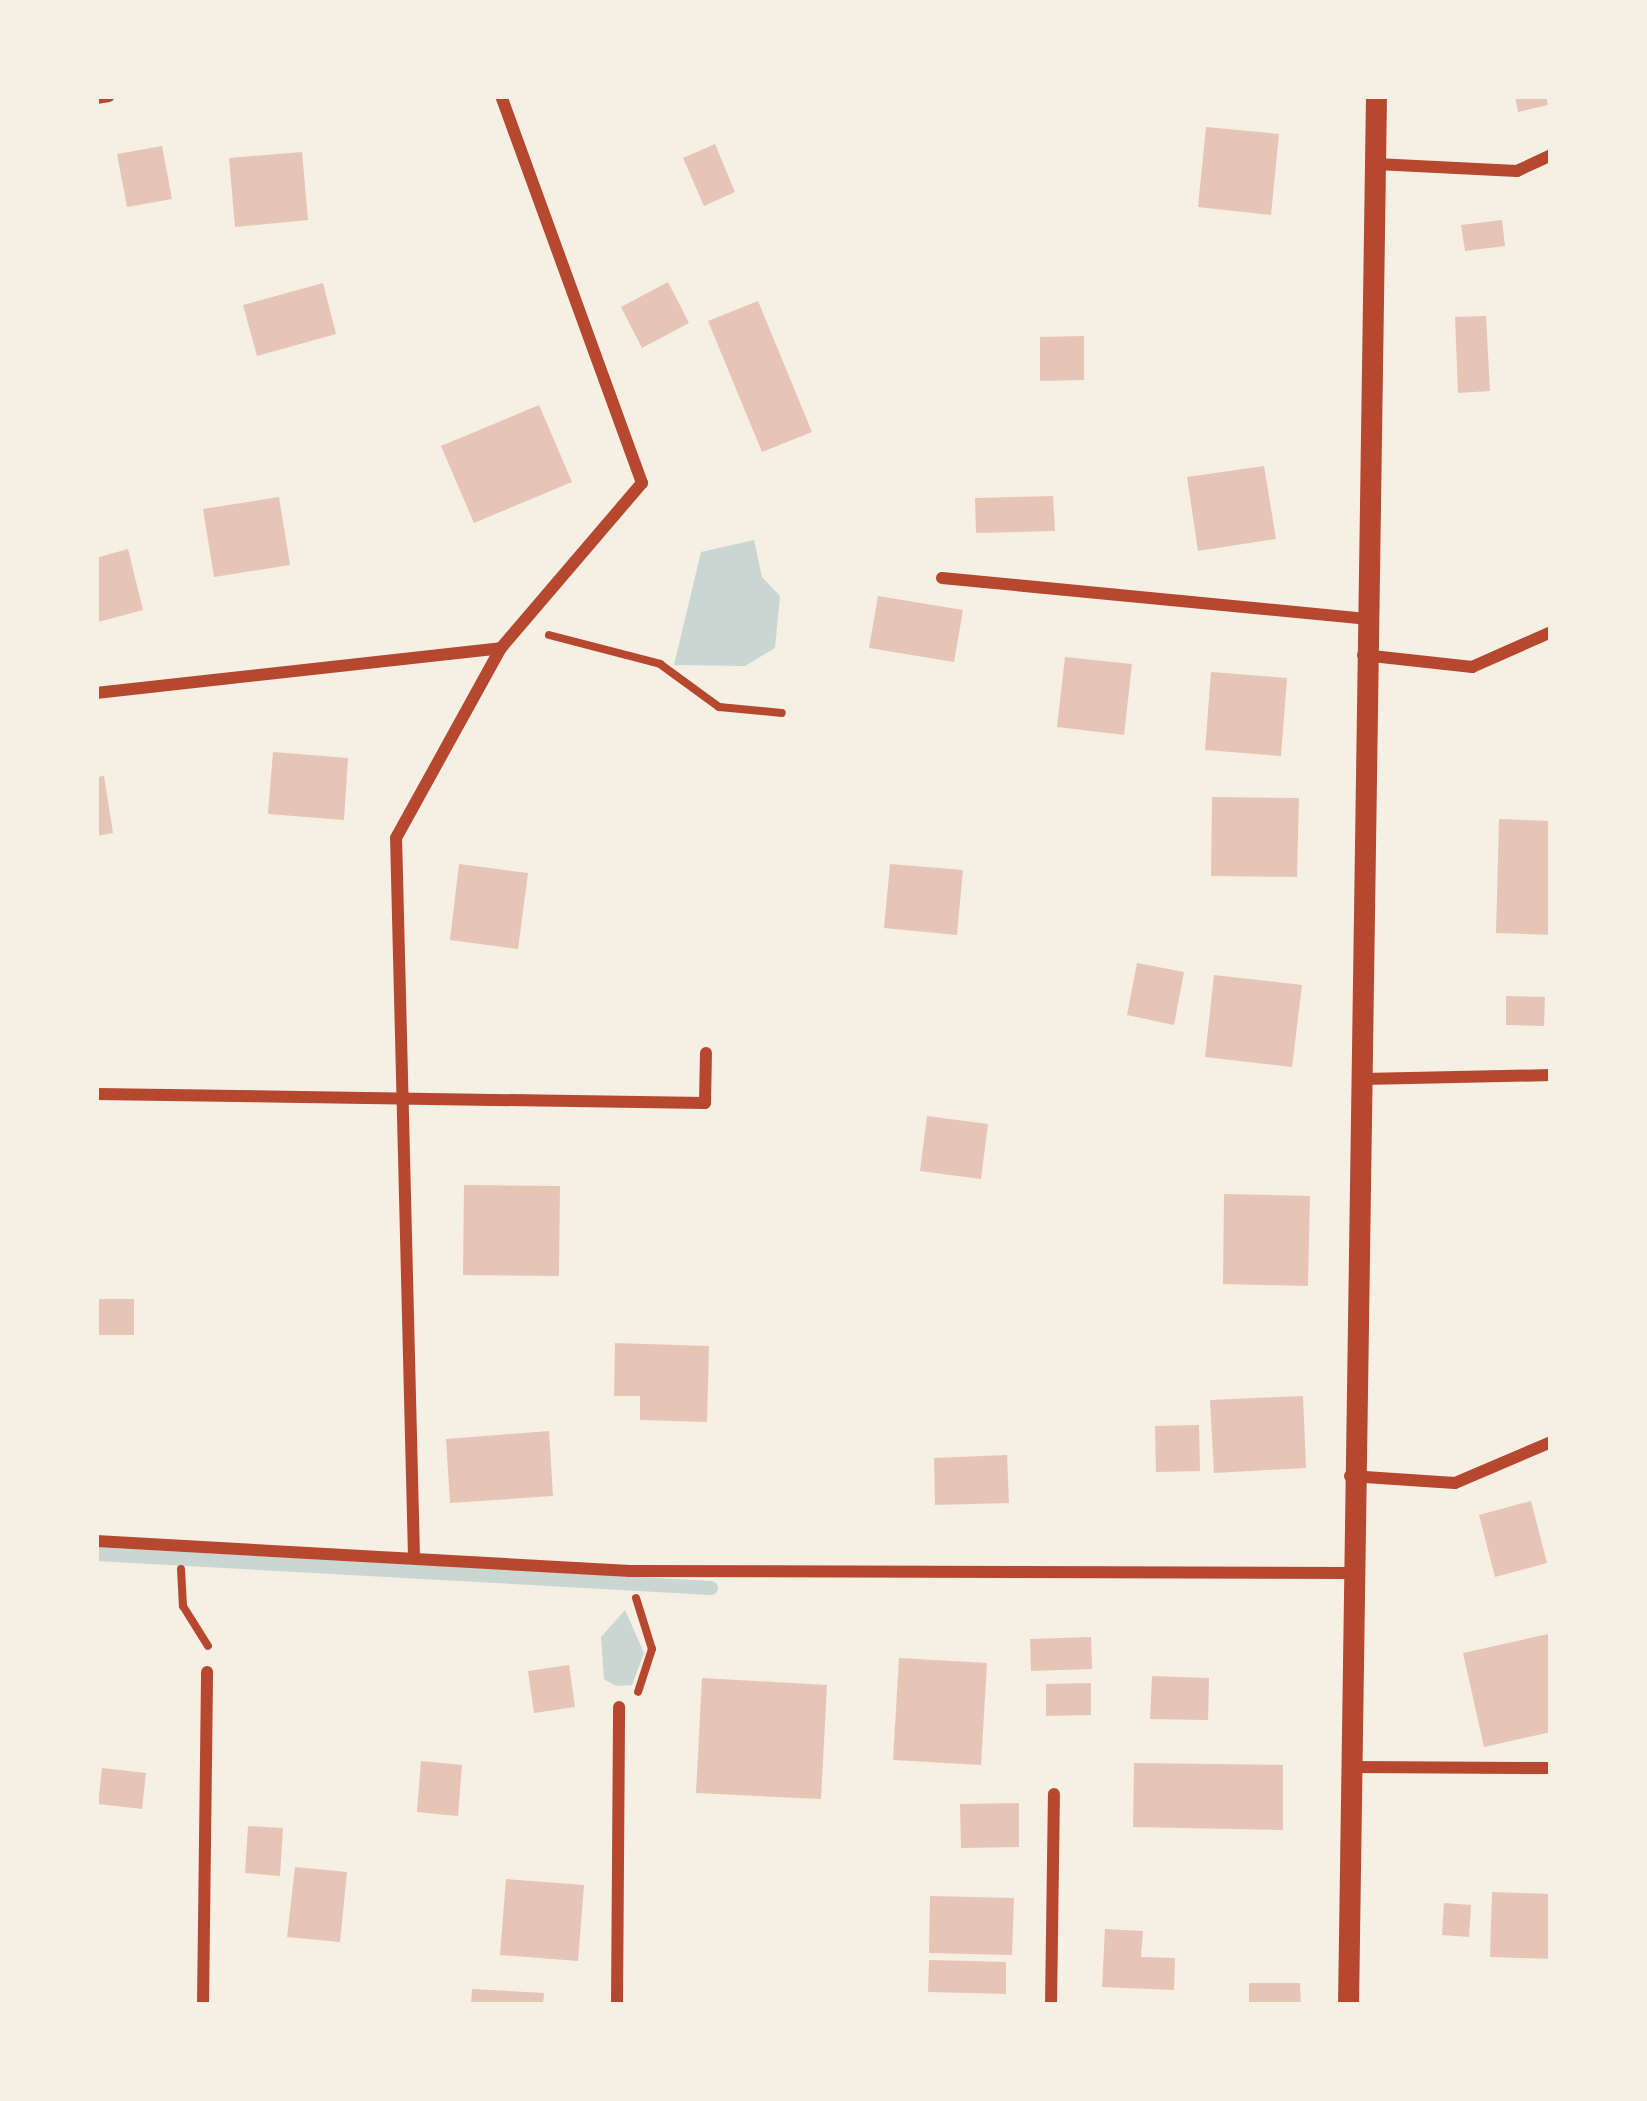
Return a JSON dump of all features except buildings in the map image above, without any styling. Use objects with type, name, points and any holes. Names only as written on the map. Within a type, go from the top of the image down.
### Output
[{"type":"street","points":[[96,98],[109,96]]},
{"type":"street","points":[[414,1557],[396,838],[501,648],[642,483],[501,96]]},
{"type":"street","points":[[1348,2005],[1354,1766],[1348,1476],[1363,1079],[1363,655],[1376,96]]},
{"type":"street","points":[[1376,164],[1517,171],[1551,155]]},
{"type":"street","points":[[941,578],[1364,619]]},
{"type":"street","points":[[1363,655],[1472,667],[1551,632]]},
{"type":"street","points":[[96,693],[501,648]]},
{"type":"street","points":[[96,1094],[705,1103],[706,1053]]},
{"type":"street","points":[[1363,1079],[1551,1075]]},
{"type":"street","points":[[1348,1476],[1455,1483],[1551,1442]]},
{"type":"street","points":[[96,1541],[630,1570],[1348,1573]]},
{"type":"street","points":[[203,2005],[207,1672]]},
{"type":"street","points":[[616,2005],[619,1707]]},
{"type":"street","points":[[1354,1766],[1551,1768]]},
{"type":"street","points":[[1052,2005],[1054,1794]]},
{"type":"path","points":[[518,628],[660,664],[719,707],[782,712]]},
{"type":"path","points":[[619,1707],[637,1695],[652,1648],[630,1570]]},
{"type":"path","points":[[182,1577],[182,1606],[208,1636],[207,1672]]},
{"type":"shaded area","points":[[754,540],[762,577],[780,596],[775,648],[745,666],[674,665],[701,552]]},
{"type":"shaded area","points":[[625,1610],[644,1653],[632,1685],[616,1686],[604,1679],[601,1637]]},
{"type":"waterway","points":[[96,1554],[711,1588]]}]
